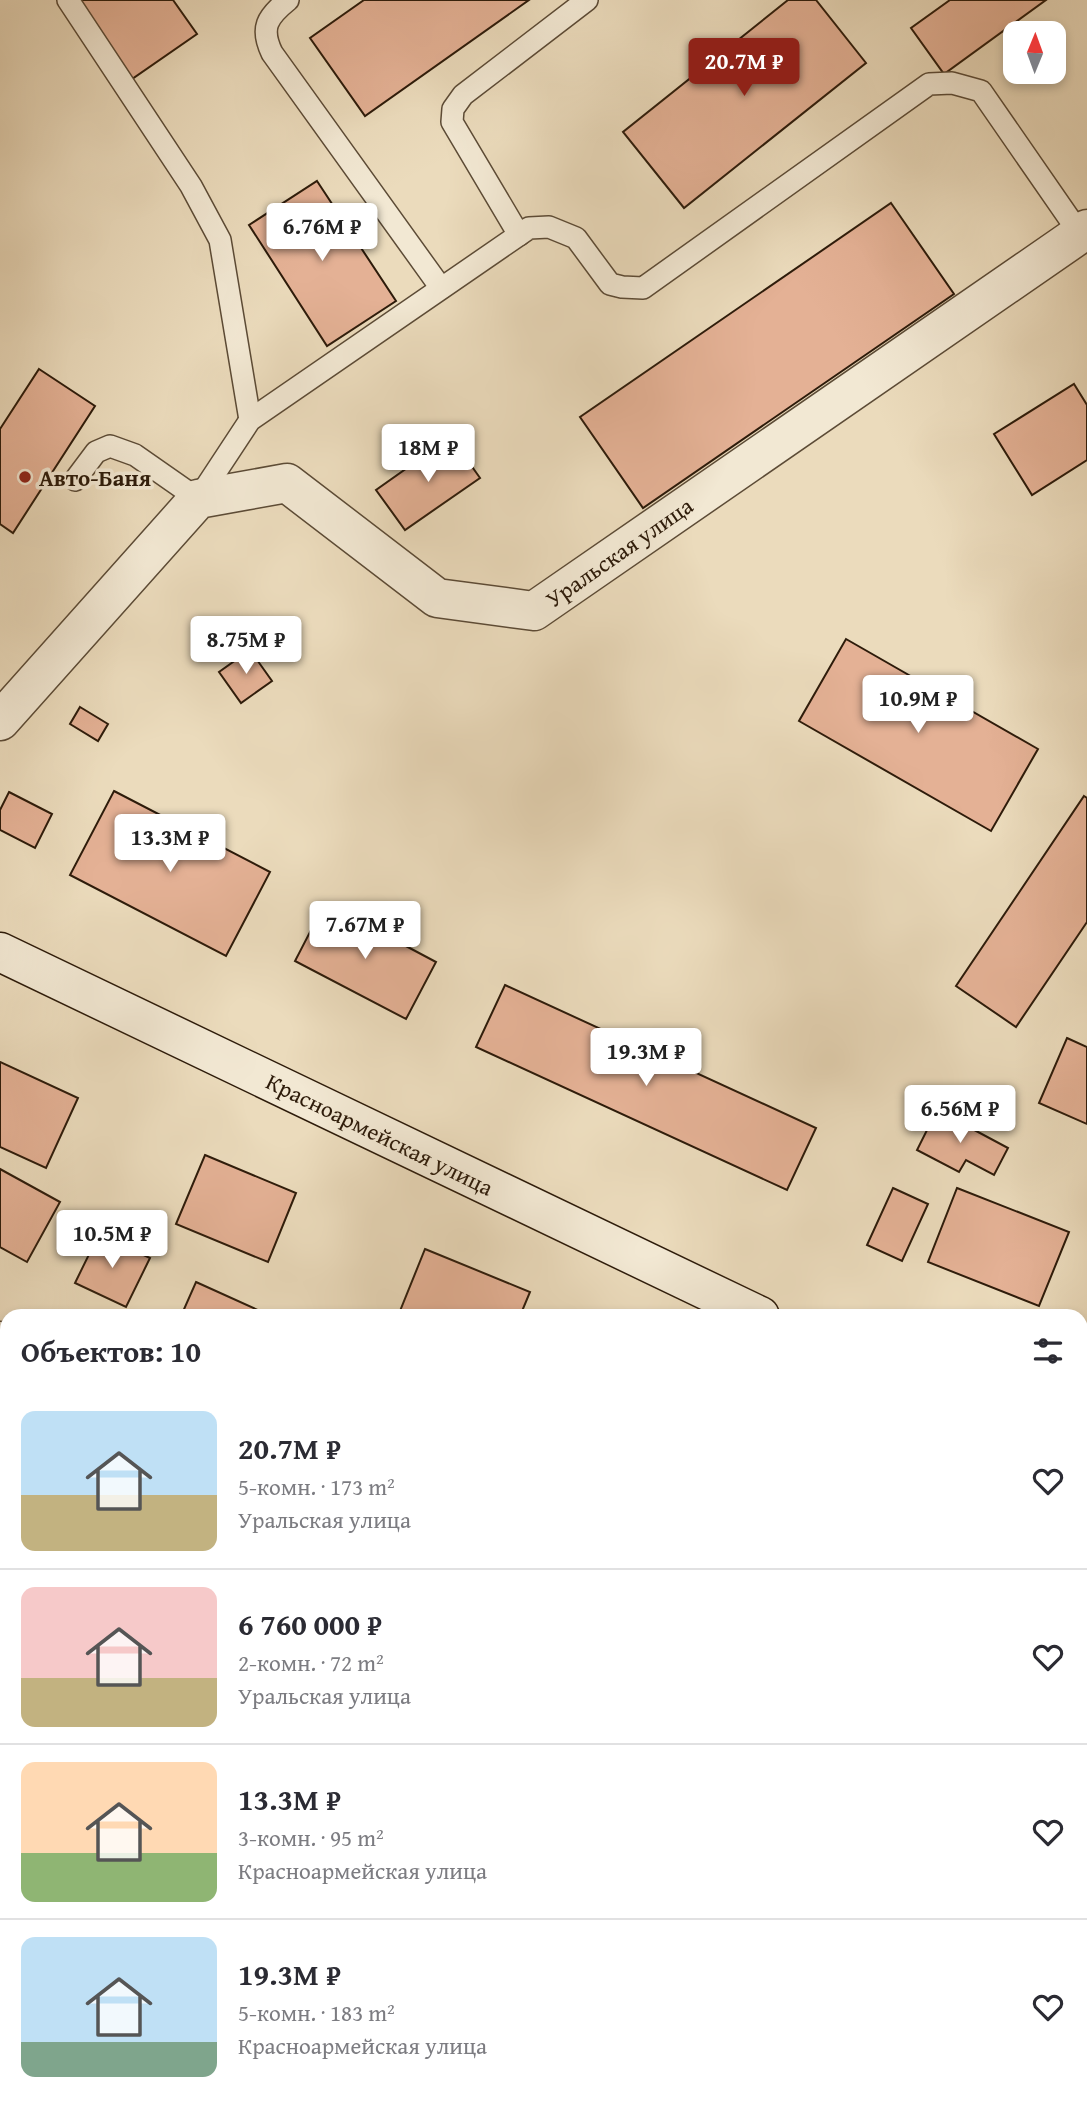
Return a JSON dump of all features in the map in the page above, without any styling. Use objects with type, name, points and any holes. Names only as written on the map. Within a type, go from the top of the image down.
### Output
[{"type":"street","name":"Уральская улица","points":[[198,499],[287,483],[437,598],[534,611],[1084,232]]},
{"type":"street","points":[[0,721],[198,499]]},
{"type":"street","name":"Красноармейская улица","points":[[0,952],[745,1309]]},
{"type":"lane","points":[[68,0],[191,186],[220,240],[250,420]]},
{"type":"lane","points":[[288,0],[274,11],[264,29],[271,54],[441,288]]},
{"type":"lane","points":[[519,235],[452,122],[453,108],[463,95],[587,0]]},
{"type":"lane","points":[[75,480],[96,452],[110,446],[135,455],[198,499],[250,420],[529,228],[549,227],[576,238],[610,284],[643,288],[929,85],[952,83],[981,91],[1084,232]]},
{"type":"building","points":[[77,0],[173,0],[197,34],[132,79]]},
{"type":"building","points":[[364,0],[529,0],[365,116],[310,38]]},
{"type":"building","points":[[788,0],[816,0],[866,63],[684,208],[623,132]]},
{"type":"building","points":[[950,0],[1046,0],[1017,21],[1003,21],[1003,31],[944,74],[911,28]]},
{"type":"building","points":[[317,181],[396,301],[327,346],[249,225]]},
{"type":"building","points":[[891,203],[954,294],[643,508],[580,417]]},
{"type":"building","name":"Авто-Баня","points":[[39,369],[95,406],[13,533],[0,524],[0,429]]},
{"type":"building","points":[[1074,384],[1087,405],[1087,460],[1032,495],[994,434]]},
{"type":"building","points":[[451,437],[480,478],[405,530],[376,490]]},
{"type":"building","points":[[846,639],[1038,749],[991,831],[799,721]]},
{"type":"building","points":[[250,650],[272,681],[241,703],[219,672]]},
{"type":"building","points":[[80,707],[108,724],[98,741],[70,724]]},
{"type":"building","points":[[114,791],[270,872],[226,956],[70,875]]},
{"type":"building","points":[[9,792],[52,814],[35,848],[0,830],[0,810]]},
{"type":"building","points":[[1084,796],[1087,798],[1087,922],[1016,1027],[956,986]]},
{"type":"building","points":[[325,903],[436,962],[406,1019],[295,961]]},
{"type":"building","points":[[505,985],[816,1128],[787,1190],[476,1047]]},
{"type":"building","points":[[1067,1038],[1087,1047],[1087,1124],[1039,1103]]},
{"type":"building","points":[[0,1062],[78,1098],[46,1168],[0,1147]]},
{"type":"building","points":[[937,1110],[1008,1148],[994,1175],[966,1160],[959,1172],[917,1150]]},
{"type":"building","points":[[205,1155],[296,1193],[268,1262],[176,1224]]},
{"type":"building","points":[[0,1169],[60,1202],[27,1262],[0,1247]]},
{"type":"building","points":[[893,1188],[928,1204],[902,1261],[867,1245]]},
{"type":"building","points":[[957,1188],[1069,1232],[1039,1306],[928,1262]]},
{"type":"building","points":[[99,1234],[150,1258],[126,1307],[75,1283]]},
{"type":"building","points":[[425,1249],[530,1292],[523,1309],[401,1309]]},
{"type":"building","points":[[196,1282],[256,1309],[184,1309]]},
{"type":"place","name":"Авто-Баня","points":[[25,477]]}]
